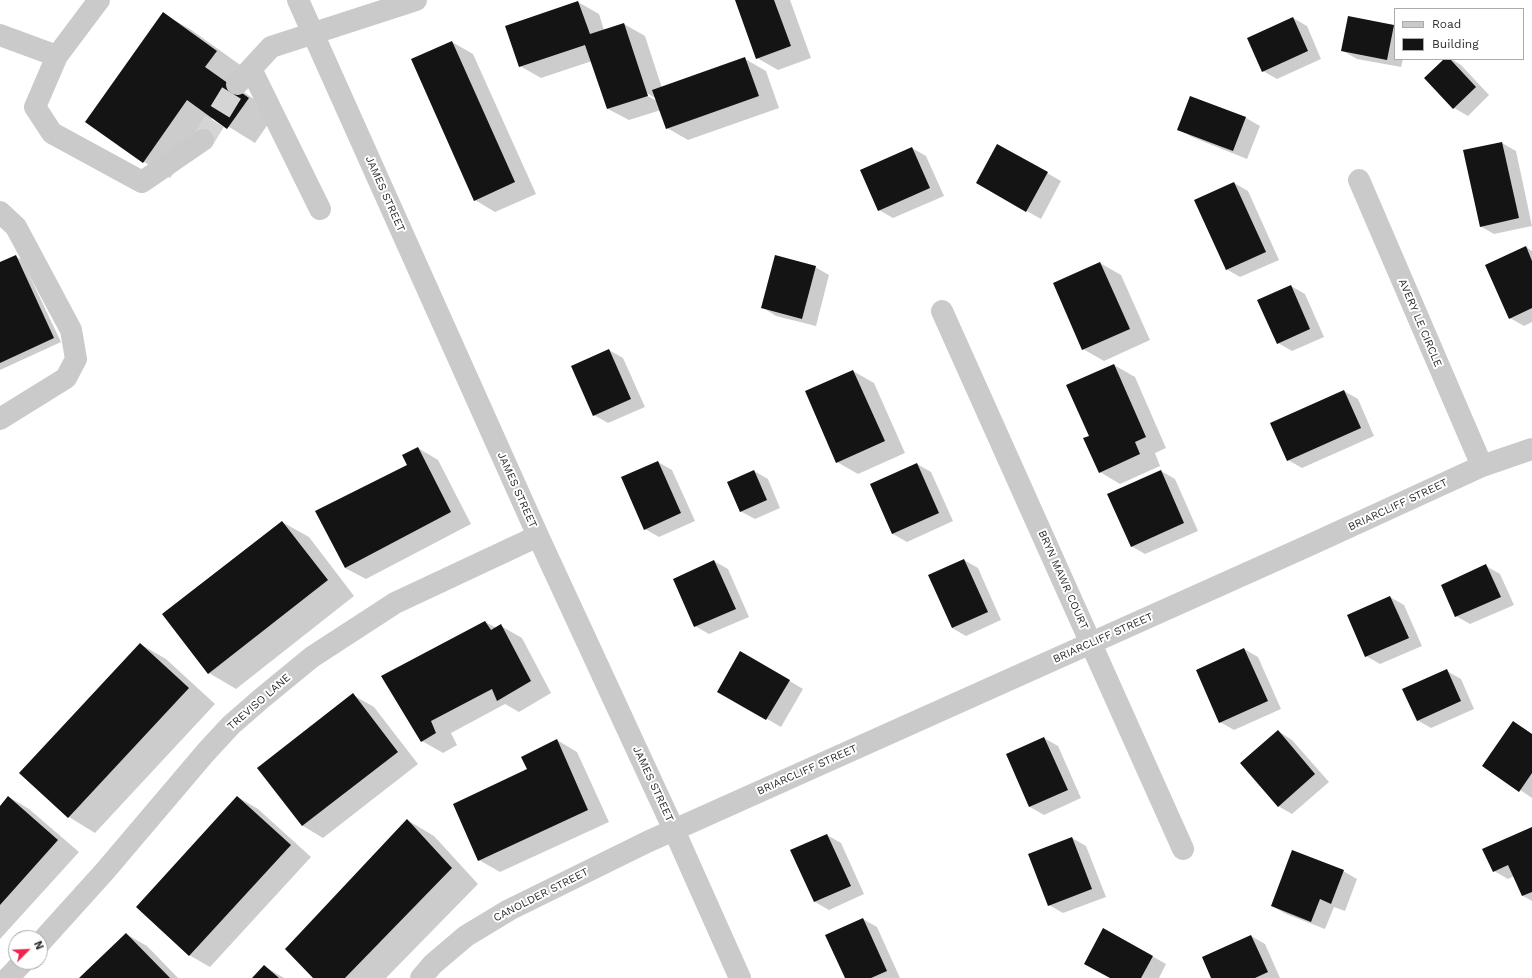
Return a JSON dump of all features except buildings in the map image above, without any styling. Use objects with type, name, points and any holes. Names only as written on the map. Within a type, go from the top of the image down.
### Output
[{"type":"street","points":[[99,0],[57,56],[35,107],[52,134],[142,182],[204,140]]},
{"type":"street","name":"JAMES STREET","points":[[298,0],[538,536],[674,830],[740,978]]},
{"type":"street","points":[[320,209],[244,76],[271,47],[416,0]]},
{"type":"street","points":[[0,35],[57,56]]},
{"type":"street","name":"AVERY LE CIRCLE","points":[[1358,180],[1482,466]]},
{"type":"street","points":[[0,212],[16,227],[71,330],[76,359],[66,378],[0,419]]},
{"type":"street","name":"BRYN MAWR COURT","points":[[942,311],[1183,849]]},
{"type":"street","name":"BRIARCLIFF STREET","points":[[674,830],[1482,466],[1532,448]]},
{"type":"street","name":"TREVISO LANE","points":[[48,934],[105,871],[206,752],[231,725],[312,657],[395,603],[538,536]]},
{"type":"street","name":"CANOLDER STREET","points":[[420,978],[432,964],[466,936],[503,914],[674,830]]},
{"type":"street","points":[[8,978],[16,970]]},
{"type":"tunnel","points":[[203,140],[237,84]]}]
